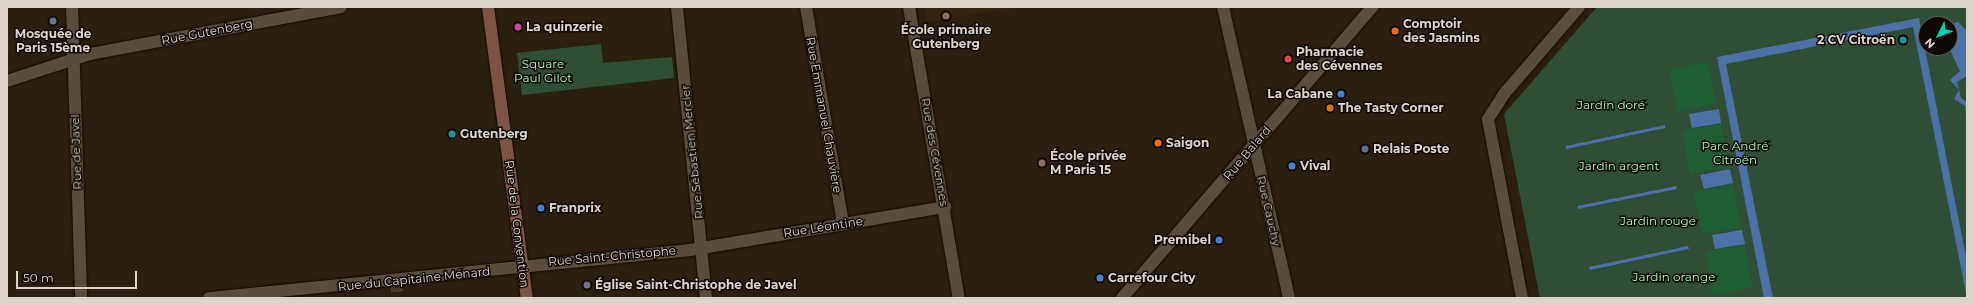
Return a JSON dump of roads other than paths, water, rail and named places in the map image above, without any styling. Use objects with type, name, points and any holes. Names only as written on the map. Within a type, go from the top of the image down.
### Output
[{"type":"main road","name":"Rue de la Convention","points":[[488,7],[526,298]]},
{"type":"street","name":"Rue de Javel","points":[[72,7],[82,298]]},
{"type":"street","name":"Rue Gutenberg","points":[[7,80],[74,61],[90,54],[341,7]]},
{"type":"street","name":"Rue Sébastien Mercier","points":[[677,7],[706,298]]},
{"type":"street","name":"Rue Emmanuel Chauvière","points":[[806,7],[843,224]]},
{"type":"street","name":"Rue des Cévennes","points":[[909,7],[945,207],[959,298]]},
{"type":"street","name":"Rue Cauchy","points":[[1222,7],[1250,116],[1253,146],[1290,298]]},
{"type":"street","name":"Rue Balard","points":[[1122,298],[1372,7]]},
{"type":"street","points":[[1522,298],[1488,118],[1504,94],[1579,7]]},
{"type":"street","name":"Rue Léontine","points":[[701,248],[945,207]]},
{"type":"street","name":"Rue Saint-Christophe","points":[[523,267],[701,248]]},
{"type":"street","name":"Rue du Capitaine Ménard","points":[[209,298],[250,296],[523,267]]},
{"type":"water","points":[[1918,18],[1918,52],[1913,27],[1726,64],[1773,298],[1764,298],[1717,57]]},
{"type":"water","points":[[1958,22],[1966,30],[1967,76],[1957,82],[1959,90],[1950,80],[1960,71],[1953,56],[1958,56]]},
{"type":"water","points":[[1919,56],[1926,56],[1967,262],[1967,298]]},
{"type":"water","points":[[1959,90],[1961,98],[1967,102],[1967,126],[1965,106],[1954,99]]},
{"type":"water","points":[[1719,109],[1721,123],[1692,128],[1689,114]]},
{"type":"water","points":[[1665,125],[1665,128],[1566,149],[1566,146]]},
{"type":"water","points":[[1730,169],[1733,183],[1704,189],[1700,175]]},
{"type":"water","points":[[1676,186],[1677,189],[1578,209],[1577,206]]},
{"type":"water","points":[[1742,230],[1745,244],[1715,249],[1712,235]]},
{"type":"water","points":[[1688,246],[1689,249],[1590,270],[1589,267]]},
{"type":"tunnel","points":[[396,280],[398,298]]},
{"type":"place","name":"École primaire Gutenberg","points":[[946,16]]},
{"type":"place","name":"Mosquée de Paris 15ème","points":[[53,21]]},
{"type":"place","name":"La quinzerie","points":[[518,27]]},
{"type":"place","name":"Comptoir des Jasmins","points":[[1395,31]]},
{"type":"place","name":"2 CV Citroën","points":[[1903,40]]},
{"type":"place","name":"Pharmacie des Cévennes","points":[[1288,59]]},
{"type":"place","name":"La Cabane","points":[[1341,94]]},
{"type":"place","name":"The Tasty Corner","points":[[1330,108]]},
{"type":"place","name":"Gutenberg","points":[[452,134]]},
{"type":"place","name":"Saigon","points":[[1158,143]]},
{"type":"place","name":"Relais Poste","points":[[1365,149]]},
{"type":"place","name":"École privée M Paris 15","points":[[1042,163]]},
{"type":"place","name":"Vival","points":[[1292,166]]},
{"type":"place","name":"Franprix","points":[[541,208]]},
{"type":"place","name":"Premibel","points":[[1219,240]]},
{"type":"place","name":"Carrefour City","points":[[1100,278]]},
{"type":"place","name":"Église Saint-Christophe de Javel","points":[[587,285]]},
{"type":"park label","name":"Square Paul Gilot","points":[[543,71]]},
{"type":"park label","name":"Jardin doré","points":[[1611,105]]},
{"type":"park label","name":"Parc André Citroën","points":[[1735,153]]},
{"type":"park label","name":"Jardin argent","points":[[1619,166]]},
{"type":"park label","name":"Jardin rouge","points":[[1658,221]]},
{"type":"park label","name":"Jardin orange","points":[[1674,277]]}]
